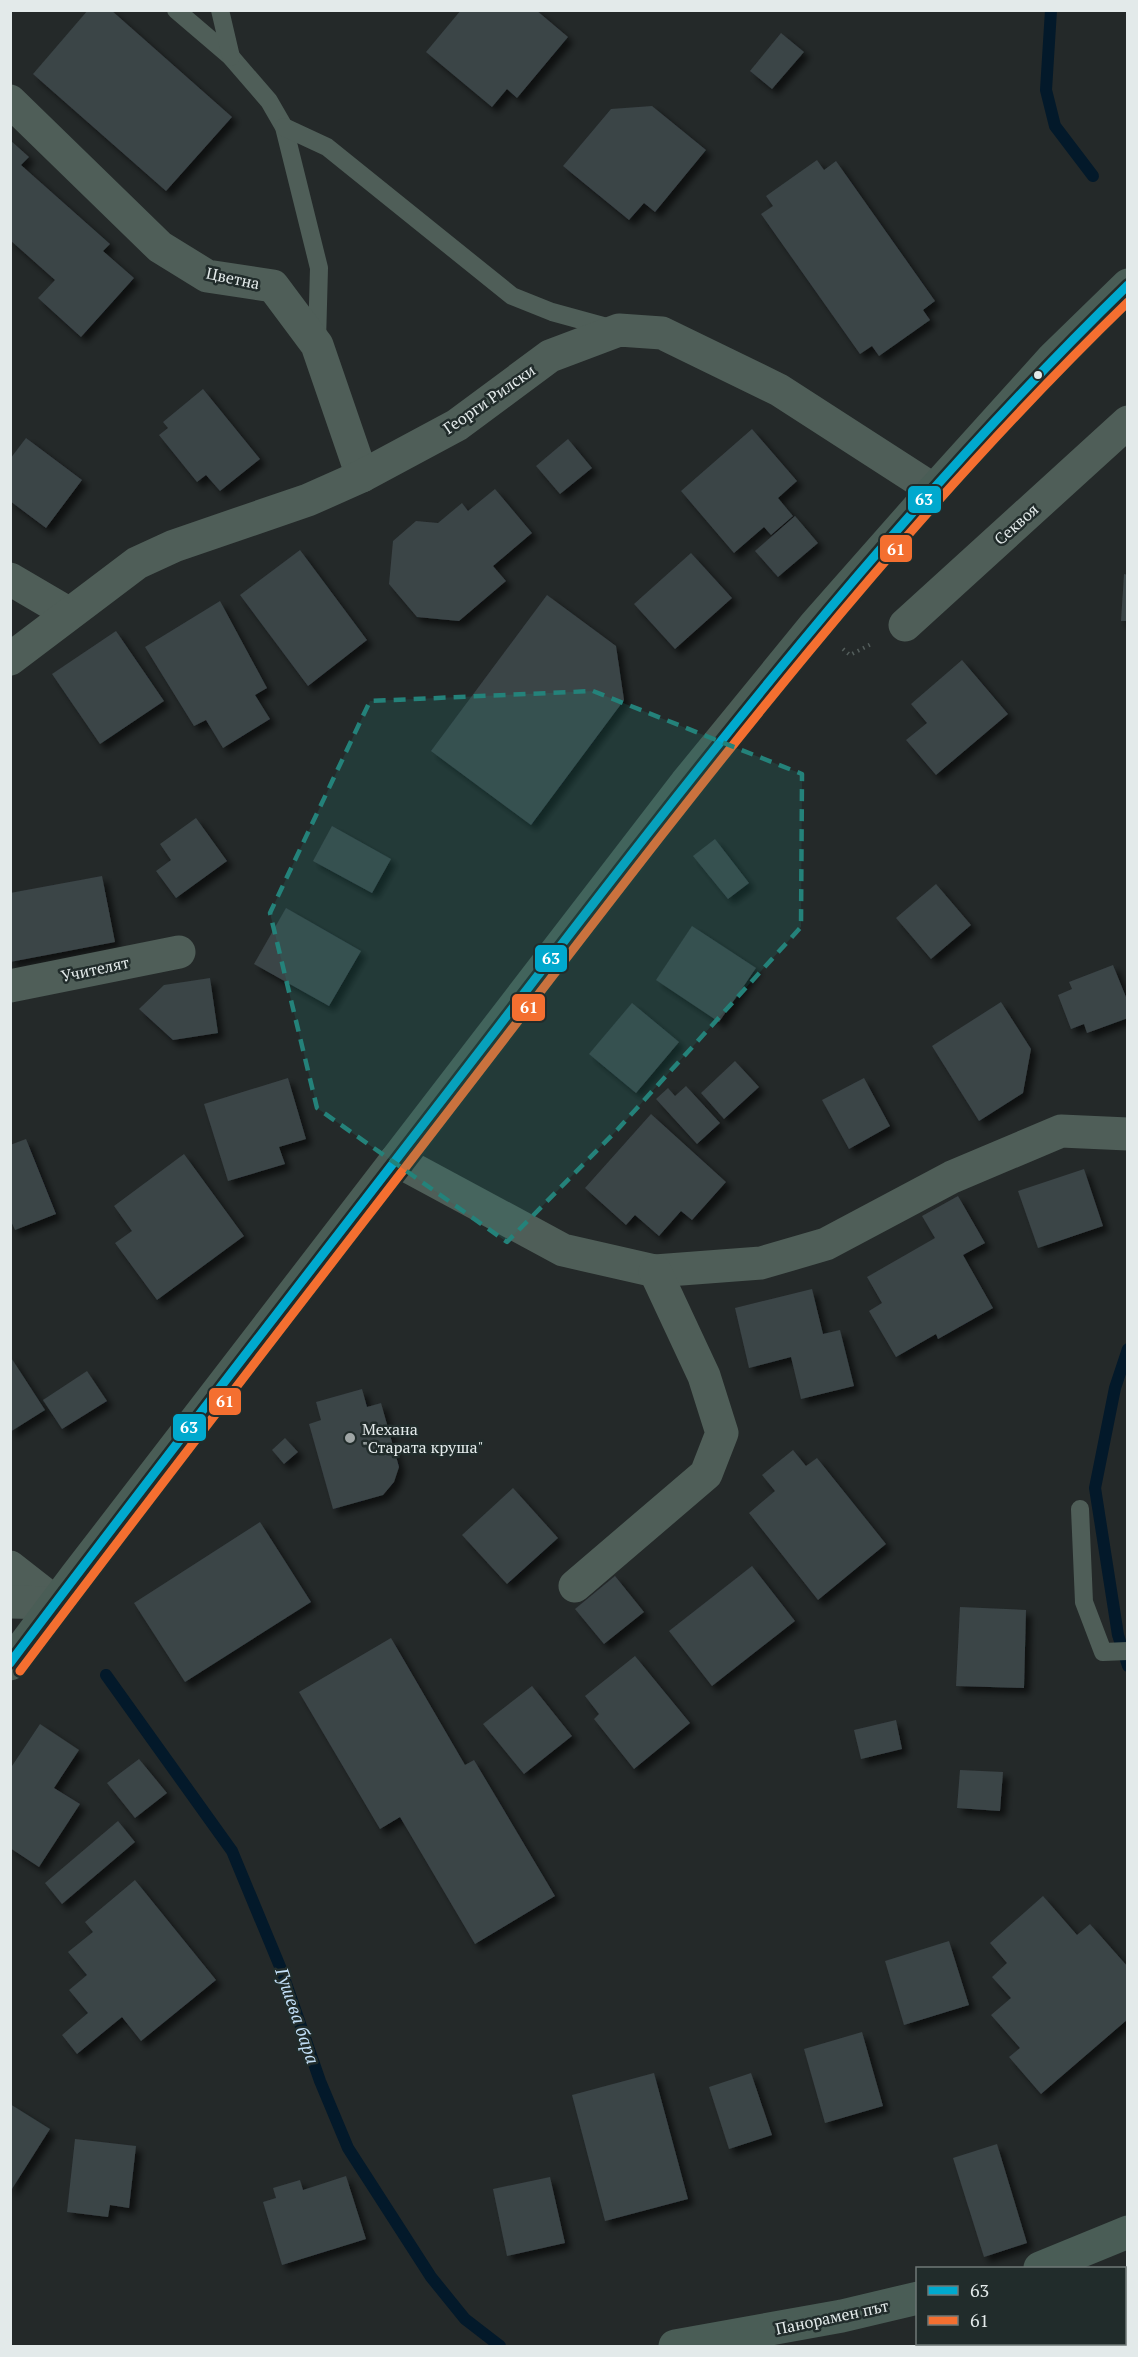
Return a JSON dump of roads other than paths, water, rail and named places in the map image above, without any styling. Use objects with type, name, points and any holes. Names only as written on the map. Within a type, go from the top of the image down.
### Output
[{"type":"street","name":"Цветна","points":[[10,101],[160,247],[207,276],[273,286],[317,345],[362,476]]},
{"type":"street","points":[[10,1664],[686,783],[815,625],[934,490],[1053,358],[1128,285]]},
{"type":"street","name":"Георги Рилски","points":[[10,658],[137,563],[174,546],[308,500],[362,476],[457,424],[550,356],[619,330],[662,333],[779,390],[934,490]]},
{"type":"street","name":"Секвоя","points":[[905,626],[1128,422]]},
{"type":"street","points":[[10,579],[68,613]]},
{"type":"street","name":"Учителят","points":[[10,986],[179,952]]},
{"type":"street","points":[[396,1160],[563,1251],[655,1271],[761,1263],[826,1244],[952,1177],[1060,1131],[1128,1134]]},
{"type":"street","points":[[574,1586],[706,1474],[722,1433],[704,1376],[655,1271]]},
{"type":"street","points":[[10,1568],[56,1603]]},
{"type":"street","points":[[10,1602],[56,1603]]},
{"type":"street","points":[[1042,2267],[1128,2232]]},
{"type":"street","name":"Панорамен път","points":[[675,2346],[842,2316],[916,2298]]},
{"type":"lane","points":[[176,10],[231,57],[268,101],[284,127],[319,268],[317,345]]},
{"type":"lane","points":[[220,10],[231,57]]},
{"type":"lane","points":[[284,127],[327,147],[512,296],[552,312],[619,330]]},
{"type":"lane","points":[[1080,1509],[1084,1602],[1103,1652],[1128,1651]]},
{"type":"waterway","points":[[1051,10],[1046,90],[1055,126],[1093,176]]},
{"type":"waterway","points":[[1128,1349],[1115,1388],[1095,1488],[1118,1635],[1128,1666]]},
{"type":"waterway","name":"Гушева бара","points":[[106,1675],[232,1851],[281,1969],[320,2081],[348,2148],[431,2277],[465,2319],[500,2346]]},
{"type":"place","name":"Механа \"Старата круша\"","points":[[350,1438]]}]
